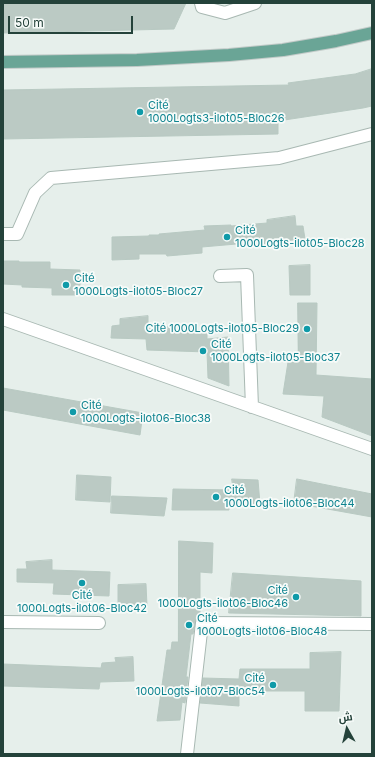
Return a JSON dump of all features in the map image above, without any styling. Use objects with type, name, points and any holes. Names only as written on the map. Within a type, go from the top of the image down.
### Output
[{"type":"main road","points":[[3,62],[137,60],[229,55],[283,50],[372,33]]},
{"type":"street","points":[[201,3],[202,7],[225,13],[255,3]]},
{"type":"street","points":[[3,234],[17,234],[35,193],[51,178],[279,158],[372,134]]},
{"type":"street","points":[[220,276],[247,275],[252,407]]},
{"type":"street","points":[[3,319],[372,449]]},
{"type":"street","points":[[3,622],[99,623]]},
{"type":"street","points":[[187,754],[202,623],[372,624]]},
{"type":"building","points":[[3,3],[186,3],[174,29],[3,33]]},
{"type":"building","name":"Cité 1000Logts3-ilot05-Bloc26","points":[[372,69],[372,106],[278,121],[278,134],[3,139],[3,90],[289,85],[288,83],[355,74]]},
{"type":"building","name":"Cité 1000Logts-ilot05-Bloc28","points":[[295,216],[296,226],[303,226],[305,239],[266,242],[266,245],[248,246],[248,243],[202,247],[202,253],[167,256],[166,254],[139,254],[139,259],[112,260],[112,237],[149,236],[205,230],[204,226],[231,226],[267,223],[267,220]]},
{"type":"building","points":[[3,261],[50,262],[50,269],[80,270],[80,295],[52,295],[52,288],[22,287],[22,285],[3,284]]},
{"type":"building","points":[[310,265],[310,295],[290,295],[289,266]]},
{"type":"building","points":[[298,303],[317,303],[316,375],[372,379],[372,436],[322,417],[324,396],[283,394],[288,362],[298,362]]},
{"type":"building","name":"Cité 1000Logts-ilot05-Bloc37","points":[[148,316],[148,329],[192,326],[192,330],[207,329],[207,339],[228,337],[229,386],[208,378],[207,352],[147,350],[146,339],[111,338],[112,326],[120,325],[120,319]]},
{"type":"building","name":"Cité 1000Logts-ilot06-Bloc38","points":[[3,388],[143,413],[140,435],[3,410]]},
{"type":"building","points":[[77,475],[111,477],[110,502],[76,500]]},
{"type":"building","points":[[232,479],[258,480],[260,504],[228,503],[229,510],[172,510],[173,489],[233,490]]},
{"type":"building","points":[[297,479],[372,494],[372,517],[294,503]]},
{"type":"building","points":[[112,496],[167,498],[164,516],[111,513]]},
{"type":"building","name":"Cité 1000Logts-ilot06-Bloc48","points":[[179,541],[213,543],[212,573],[200,572],[200,616],[196,619],[193,634],[191,634],[186,677],[188,677],[185,703],[182,702],[180,720],[157,721],[167,650],[171,650],[172,642],[178,642]]},
{"type":"building","name":"Cité 1000Logts-ilot06-Bloc42","points":[[52,560],[52,570],[110,572],[109,596],[53,594],[54,583],[17,582],[17,569],[27,569],[26,562]]},
{"type":"building","name":"Cité 1000Logts-ilot06-Bloc46","points":[[233,573],[361,581],[361,616],[229,613]]},
{"type":"building","points":[[146,584],[147,606],[118,606],[118,585]]},
{"type":"building","name":"Cité 1000Logts-ilot07-Bloc54","points":[[341,652],[339,711],[305,711],[305,691],[239,691],[239,706],[200,703],[203,678],[239,679],[240,669],[310,669],[310,653]]},
{"type":"building","points":[[133,657],[134,681],[100,682],[99,689],[3,686],[3,664],[101,668],[102,663],[116,662],[115,658]]},
{"type":"place","name":"Cité 1000Logts3-ilot05-Bloc26","points":[[140,112]]},
{"type":"place","name":"Cité 1000Logts-ilot05-Bloc28","points":[[227,237]]},
{"type":"place","name":"Cité 1000Logts-ilot05-Bloc27","points":[[66,285]]},
{"type":"place","name":"Cité 1000Logts-ilot05-Bloc29","points":[[307,329]]},
{"type":"place","name":"Cité 1000Logts-ilot05-Bloc37","points":[[203,351]]},
{"type":"place","name":"Cité 1000Logts-ilot06-Bloc38","points":[[73,412]]},
{"type":"place","name":"Cité 1000Logts-ilot06-Bloc44","points":[[216,497]]},
{"type":"place","name":"Cité 1000Logts-ilot06-Bloc42","points":[[82,583]]},
{"type":"place","name":"Cité 1000Logts-ilot06-Bloc46","points":[[296,597]]},
{"type":"place","name":"Cité 1000Logts-ilot06-Bloc48","points":[[189,625]]},
{"type":"place","name":"Cité 1000Logts-ilot07-Bloc54","points":[[273,685]]}]
